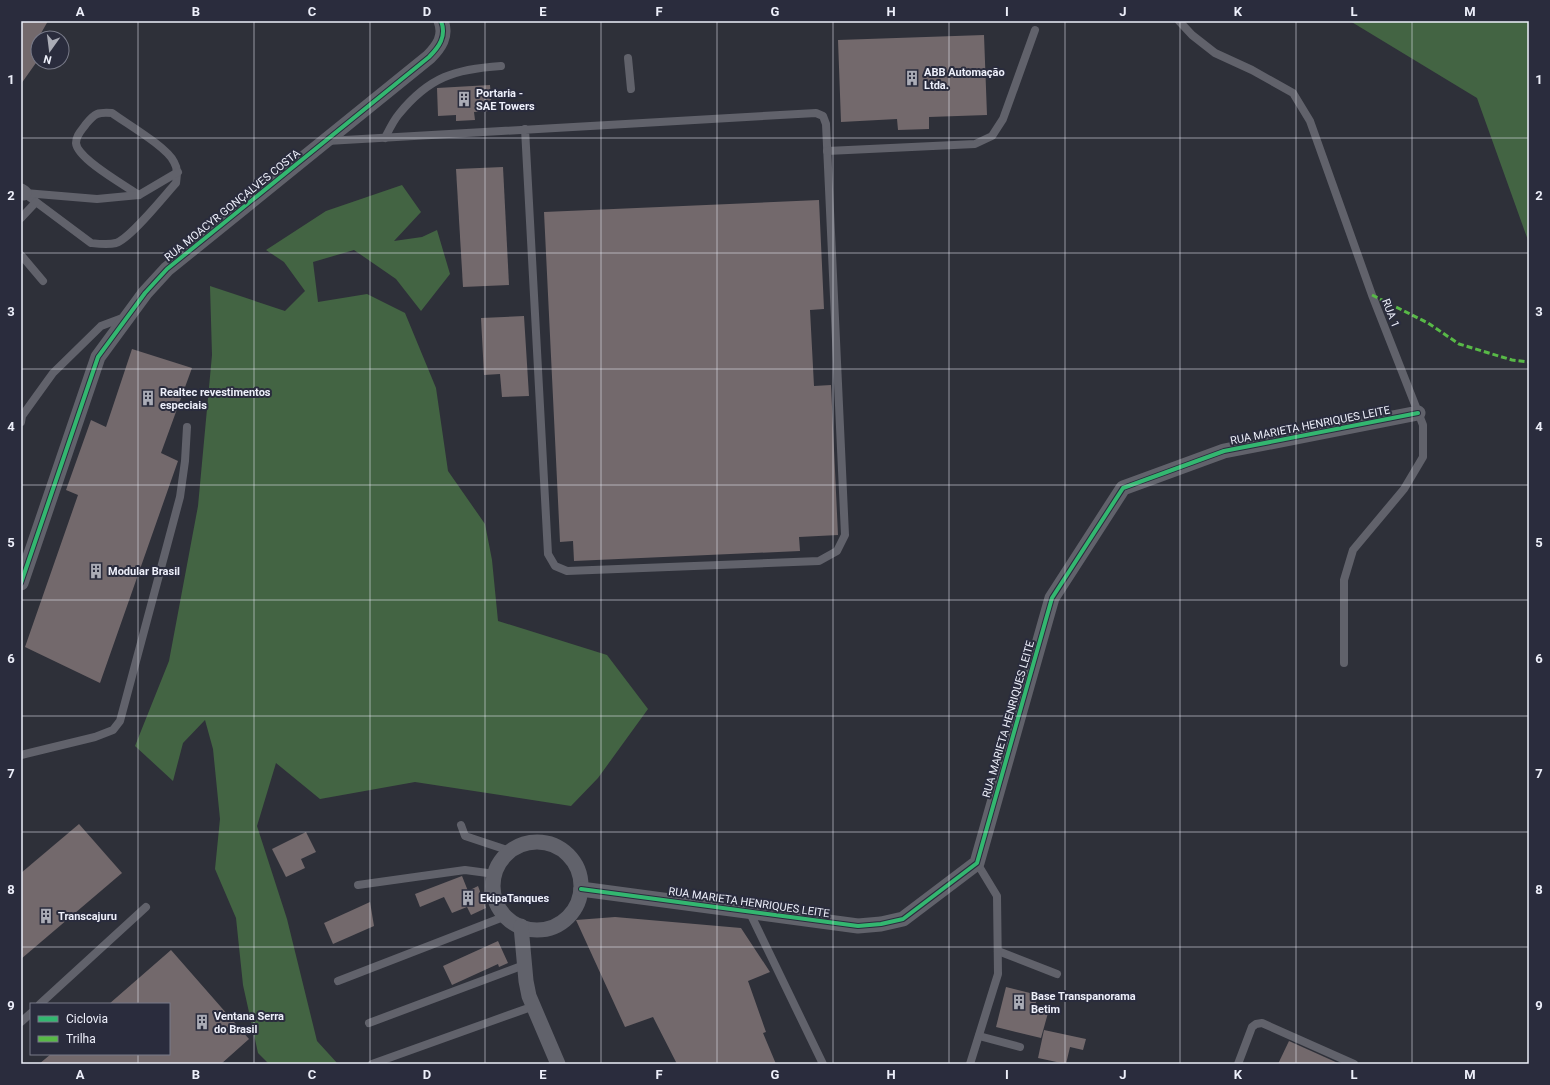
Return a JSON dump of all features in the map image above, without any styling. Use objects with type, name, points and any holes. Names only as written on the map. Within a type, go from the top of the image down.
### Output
[{"type":"street","name":"RUA MOACYR GONÇALVES COSTA","points":[[21,583],[98,357],[145,293],[167,269],[429,57],[438,47],[442,27]]},
{"type":"street","name":"RUA MARIETA HENRIQUES LEITE","points":[[581,889],[858,926],[881,924],[903,919],[977,863],[1052,598],[1123,488],[1224,451],[1418,413]]},
{"type":"street","points":[[531,842],[554,845],[562,849],[574,862],[581,880],[581,889],[576,906],[571,914],[557,925],[539,929],[521,926],[506,916],[500,909],[495,896],[493,883],[501,861],[510,851],[518,846],[531,842]]},
{"type":"street","points":[[521,926],[526,982],[534,1006],[558,1064]]},
{"type":"lane","name":"RUA 1","points":[[1178,21],[1192,35],[1215,53],[1252,70],[1293,94],[1297,99],[1310,121],[1372,295],[1423,424],[1423,457],[1404,489],[1353,550],[1344,580],[1344,663]]},
{"type":"lane","points":[[827,151],[975,144],[992,136],[1003,119],[1035,30]]},
{"type":"lane","points":[[628,58],[630,89]]},
{"type":"lane","points":[[385,138],[398,115],[422,91],[434,82],[456,72],[478,67],[501,66]]},
{"type":"lane","points":[[22,192],[92,243],[104,244],[117,242],[129,235],[176,183],[178,172],[174,160],[163,149],[112,113],[102,112],[94,115],[78,134],[76,143],[78,150],[87,160],[139,195]]},
{"type":"lane","points":[[326,141],[525,129],[816,113],[822,116],[826,124],[845,535],[837,551],[819,561],[567,571],[555,566],[548,554],[525,129]]},
{"type":"lane","points":[[22,192],[97,199],[139,195],[178,172]]},
{"type":"lane","points":[[21,218],[36,202]]},
{"type":"lane","points":[[21,256],[43,281]]},
{"type":"lane","points":[[21,422],[22,416],[54,373],[101,326],[128,316]]},
{"type":"lane","points":[[21,755],[95,737],[113,730],[120,721],[180,497],[188,428]]},
{"type":"lane","points":[[461,824],[465,836],[510,851]]},
{"type":"lane","points":[[970,1064],[998,974],[998,896],[977,863]]},
{"type":"lane","points":[[358,885],[465,870],[495,874]]},
{"type":"lane","points":[[41,1003],[146,907]]},
{"type":"lane","points":[[749,911],[823,1064]]},
{"type":"lane","points":[[338,981],[506,916]]},
{"type":"lane","points":[[998,951],[1057,974]]},
{"type":"lane","points":[[369,1023],[524,965]]},
{"type":"lane","points":[[372,1064],[534,1006]]},
{"type":"lane","points":[[21,1022],[30,1014]]},
{"type":"lane","points":[[1238,1064],[1252,1027],[1256,1024],[1262,1023],[1354,1064]]},
{"type":"lane","points":[[979,1036],[1020,1047]]},
{"type":"green space","points":[[1350,21],[1529,21],[1529,243],[1477,98]]},
{"type":"green space","points":[[402,185],[421,212],[394,241],[422,237],[437,230],[450,274],[421,311],[396,279],[354,250],[313,262],[318,302],[367,294],[405,313],[436,388],[448,471],[485,524],[492,560],[498,621],[607,655],[648,709],[598,778],[571,806],[415,782],[320,799],[276,763],[257,826],[287,919],[317,1041],[338,1064],[269,1064],[258,1053],[243,985],[236,918],[215,869],[220,819],[213,749],[205,720],[183,743],[173,781],[135,746],[169,661],[198,506],[212,355],[210,286],[285,311],[305,291],[284,262],[266,250],[326,211]]},
{"type":"building","points":[[21,21],[48,21],[43,30],[30,30],[31,70],[21,84]]},
{"type":"building","name":"ABB Automação Ltda.","points":[[984,35],[987,115],[929,117],[929,129],[898,130],[897,119],[841,122],[838,40]]},
{"type":"building","name":"Portaria - SAE Towers","points":[[490,85],[492,111],[474,112],[475,120],[456,121],[456,115],[438,116],[437,88]]},
{"type":"building","points":[[503,167],[509,285],[463,287],[456,169]]},
{"type":"building","points":[[819,200],[824,309],[810,310],[814,386],[831,385],[838,535],[799,537],[800,551],[574,561],[573,541],[560,542],[544,212]]},
{"type":"building","points":[[524,316],[529,396],[502,397],[500,374],[484,375],[481,318]]},
{"type":"building","name":"Modular Brasil","points":[[132,349],[192,368],[161,453],[178,461],[100,683],[25,647],[78,495],[66,490],[91,420],[106,427]]},
{"type":"building","name":"Transcajuru","points":[[79,824],[122,873],[21,959],[21,873]]},
{"type":"building","points":[[306,832],[316,852],[301,859],[305,868],[286,877],[272,849]]},
{"type":"building","points":[[462,876],[468,891],[478,886],[486,908],[471,915],[467,907],[452,913],[444,897],[420,907],[415,894]]},
{"type":"building","points":[[370,902],[374,926],[333,944],[324,923]]},
{"type":"building","points":[[615,917],[741,928],[770,972],[748,981],[766,1032],[763,1033],[776,1064],[677,1064],[653,1017],[625,1027],[576,920]]},
{"type":"building","points":[[498,941],[508,963],[499,967],[498,964],[452,985],[443,966]]},
{"type":"building","name":"Ventana Serra do Brasil","points":[[171,950],[249,1039],[221,1064],[39,1064],[50,1055],[170,1055],[170,1003],[110,1003]]},
{"type":"building","name":"Base Transpanorama Betim","points":[[1006,987],[1038,995],[1034,1009],[1048,1013],[1041,1038],[996,1027]]},
{"type":"building","points":[[1044,1030],[1086,1039],[1083,1050],[1070,1047],[1066,1064],[1038,1058]]},
{"type":"building","points":[[1289,1041],[1329,1059],[1340,1064],[1278,1064]]},
{"type":"marked path","points":[[1372,295],[1428,323],[1459,344],[1512,360],[1529,362]]},
{"type":"cycle path","points":[[21,583],[98,357],[145,293],[167,269],[429,57],[441,41],[443,32],[441,21]]},
{"type":"cycle path","points":[[581,889],[858,926],[881,924],[903,919],[977,863],[1052,598],[1123,488],[1224,451],[1418,413]]},
{"type":"place","name":"ABB Automação Ltda.","points":[[912,78]]},
{"type":"place","name":"Portaria - SAE Towers","points":[[464,99]]},
{"type":"place","name":"Realtec revestimentos especiais","points":[[148,398]]},
{"type":"place","name":"Modular Brasil","points":[[96,571]]},
{"type":"place","name":"EkipaTanques","points":[[468,898]]},
{"type":"place","name":"Transcajuru","points":[[46,916]]},
{"type":"place","name":"Base Transpanorama Betim","points":[[1019,1002]]},
{"type":"place","name":"Ventana Serra do Brasil","points":[[202,1022]]}]
